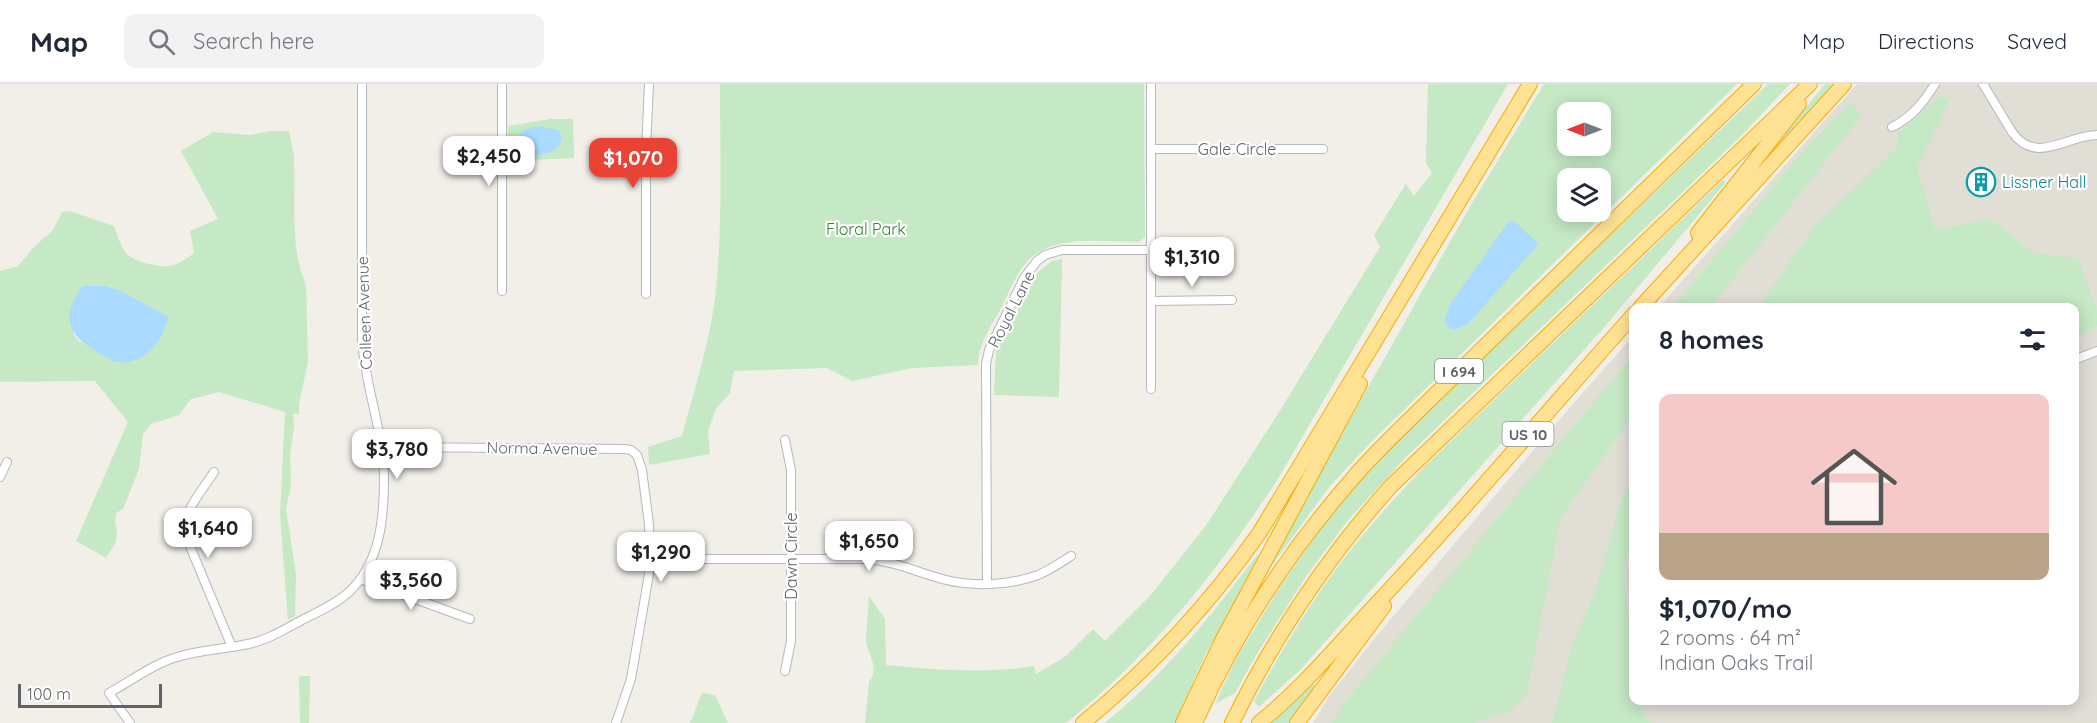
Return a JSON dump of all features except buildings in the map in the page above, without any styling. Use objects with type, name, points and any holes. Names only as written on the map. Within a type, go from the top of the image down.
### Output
[{"type":"highway","points":[[1083,723],[1172,639],[1235,568],[1290,485],[1530,84]]},
{"type":"highway","name":"I 694","points":[[1196,723],[1203,691],[1263,596],[1312,528],[1355,475],[1754,84]]},
{"type":"highway","name":"I 694","points":[[1232,723],[1254,678],[1304,594],[1354,527],[1391,486],[1810,84]]},
{"type":"highway","points":[[1644,303],[1815,84]]},
{"type":"highway","points":[[1663,281],[1712,231],[1844,84]]},
{"type":"highway","points":[[1183,723],[1203,691],[1242,602],[1269,556],[1442,230]]},
{"type":"highway","name":"US 10","points":[[1259,723],[1275,711],[1423,554],[1629,321]]},
{"type":"highway","points":[[1297,723],[1423,554]]},
{"type":"street","name":"Colleen Avenue","points":[[130,723],[109,693],[176,657],[267,639],[315,614],[348,593],[370,563],[380,534],[384,478],[381,447],[365,372],[362,340],[362,84]]},
{"type":"street","points":[[502,84],[502,291]]},
{"type":"street","points":[[646,294],[648,84]]},
{"type":"street","points":[[1151,84],[1151,389]]},
{"type":"street","points":[[1892,127],[1903,122],[1920,106],[1935,84]]},
{"type":"street","points":[[1983,84],[2012,132],[2018,140],[2025,144],[2047,148],[2097,135]]},
{"type":"street","name":"Gale Circle","points":[[1151,149],[1323,149]]},
{"type":"street","name":"Royal Lane","points":[[987,584],[986,364],[989,350],[1024,278],[1037,261],[1053,251],[1152,249]]},
{"type":"street","points":[[1152,301],[1232,300]]},
{"type":"street","points":[[2079,358],[2097,351]]},
{"type":"street","name":"Dawn Circle","points":[[785,441],[791,470],[791,641],[785,671]]},
{"type":"street","name":"Norma Avenue","points":[[381,447],[631,450],[637,455],[642,470],[649,524],[650,559]]},
{"type":"street","points":[[0,477],[7,462]]},
{"type":"street","points":[[214,472],[187,513],[184,532],[232,647]]},
{"type":"street","points":[[616,723],[631,679],[650,574],[650,559],[881,560],[947,580],[987,584],[1021,580],[1039,574],[1071,556]]},
{"type":"street","points":[[360,579],[470,618]]},
{"type":"shaded area","points":[[1857,84],[2097,84],[2097,723],[1313,723],[1330,695],[1374,639],[1629,341],[1629,705],[2079,705],[2079,303],[1663,303]]},
{"type":"green space","name":"Floral Park","points":[[720,84],[1144,84],[1145,237],[1138,242],[1077,241],[1048,248],[1035,255],[1020,270],[989,329],[980,350],[978,365],[912,368],[852,381],[827,368],[734,371],[730,393],[716,409],[708,431],[710,454],[649,465],[648,447],[682,436],[712,316],[718,271],[720,218]]},
{"type":"green space","points":[[1428,84],[1508,84],[1279,477],[1233,544],[1182,609],[1127,669],[1066,723],[865,723],[869,682],[874,670],[866,640],[869,596],[885,619],[886,665],[979,671],[1034,666],[1036,674],[1066,656],[1093,629],[1105,641],[1151,595],[1207,524],[1281,409],[1380,247],[1374,235],[1406,184],[1414,196],[1432,173],[1426,163]]},
{"type":"green space","points":[[1544,84],[1737,84],[1611,207],[1611,168],[1557,168],[1557,222],[1596,222],[1371,442],[1329,487],[1273,564],[1270,562],[1469,208]]},
{"type":"green space","points":[[1768,84],[1790,84],[1740,137],[1406,457],[1349,519],[1307,575],[1235,693],[1215,704],[1236,659],[1282,584],[1320,530],[1357,485],[1473,367]]},
{"type":"green space","points":[[1825,84],[1835,84],[1769,158],[1767,155]]},
{"type":"green space","points":[[1952,96],[1917,168],[1935,230],[1990,219],[2034,253],[2078,258],[2097,310],[2097,326],[2079,337],[2079,303],[1761,303],[1816,224],[1897,148],[1898,133],[1938,98]]},
{"type":"green space","points":[[1851,102],[1862,115],[1714,303],[1676,303],[1802,152]]},
{"type":"green space","points":[[550,119],[573,119],[574,158],[508,161],[508,126]],"holes":[[[559,130],[562,136],[545,154],[525,156],[521,154],[518,144]]]},
{"type":"green space","points":[[269,131],[289,131],[294,159],[295,239],[306,285],[308,361],[299,414],[293,414],[294,425],[290,455],[291,484],[286,509],[296,574],[295,616],[288,620],[280,515],[285,412],[219,392],[191,399],[179,415],[151,424],[143,434],[139,469],[123,509],[116,515],[116,540],[106,558],[76,541],[128,422],[95,381],[0,382],[0,271],[18,266],[53,230],[62,212],[70,211],[114,226],[123,249],[133,259],[158,266],[179,263],[194,253],[190,231],[218,219],[181,151],[213,132],[250,135]],"holes":[[[121,291],[168,316],[80,342],[74,335],[70,318]]]},
{"type":"green space","points":[[1723,180],[1726,182],[1607,324],[1301,669],[1259,707],[1254,701],[1280,654],[1339,564],[1376,520],[1426,465]]},
{"type":"green space","points":[[1062,259],[1059,397],[994,395],[996,350],[1037,273],[1052,261]]},
{"type":"green space","points":[[1629,360],[1629,421],[1560,519],[1527,694],[1510,711],[1473,723],[1332,723],[1347,699]]},
{"type":"green space","points":[[1629,487],[1629,550],[1625,566],[1625,580],[1629,615],[1629,705],[1642,705],[1644,717],[1650,723],[1552,723],[1572,645],[1595,593],[1619,506]]},
{"type":"green space","points":[[1257,555],[1262,557],[1205,655],[1175,723],[1105,723],[1147,685],[1186,644]]},
{"type":"green space","points":[[299,676],[310,676],[309,723],[300,723]]},
{"type":"green space","points":[[1314,684],[1315,687],[1291,723],[1271,723]]},
{"type":"green space","points":[[702,693],[715,695],[728,723],[690,723]]},
{"type":"water","points":[[539,126],[559,130],[562,136],[560,145],[542,155],[521,154],[518,142],[520,134],[527,129]]},
{"type":"water","points":[[1509,221],[1514,221],[1538,243],[1536,247],[1467,325],[1453,330],[1447,327],[1445,320],[1449,306]]},
{"type":"water","points":[[83,286],[106,286],[121,291],[168,316],[163,333],[152,349],[137,360],[119,362],[106,358],[77,337],[72,329],[70,314],[76,296]]},
{"type":"place","name":"Lissner Hall","points":[[1981,182]]}]
